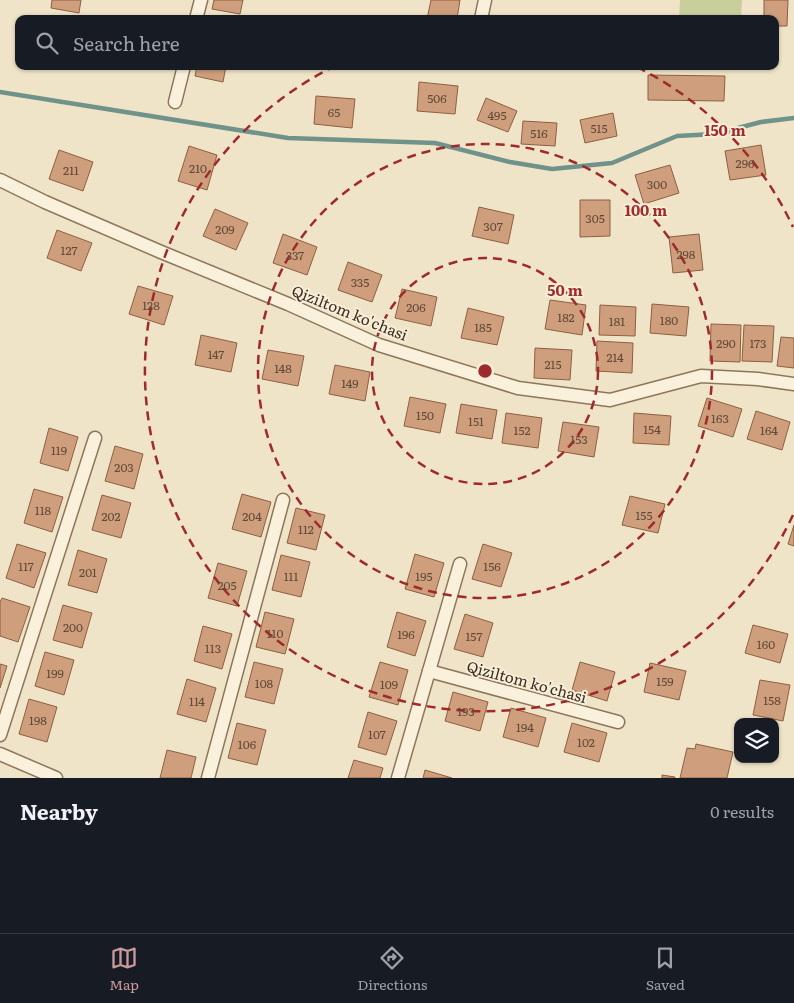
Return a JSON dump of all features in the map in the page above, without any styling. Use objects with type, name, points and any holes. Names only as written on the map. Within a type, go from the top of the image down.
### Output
[{"type":"street","points":[[197,15],[201,0]]},
{"type":"street","points":[[482,15],[485,0]]},
{"type":"street","points":[[175,102],[183,70]]},
{"type":"street","name":"Qiziltom ko'chasi","points":[[0,180],[107,229],[288,304],[379,345],[518,388],[610,400],[701,376],[758,379],[794,384]]},
{"type":"street","points":[[0,735],[94,438]]},
{"type":"street","points":[[208,778],[283,500]]},
{"type":"street","points":[[398,778],[460,564]]},
{"type":"street","name":"Qiziltom ko'chasi","points":[[428,671],[618,722]]},
{"type":"street","points":[[0,754],[56,778]]},
{"type":"green space","points":[[680,0],[742,0],[741,15],[679,15]]},
{"type":"building","points":[[52,0],[81,0],[79,13],[51,8]]},
{"type":"building","points":[[214,0],[243,0],[240,14],[212,9]]},
{"type":"building","points":[[431,0],[460,0],[458,15],[428,15]]},
{"type":"building","points":[[764,0],[788,0],[787,26],[779,26],[779,15],[764,15]]},
{"type":"building","points":[[196,70],[225,70],[223,82],[195,76]]},
{"type":"building","points":[[648,75],[725,76],[724,101],[648,100]]},
{"type":"building","points":[[419,82],[458,86],[455,114],[417,111]]},
{"type":"building","points":[[316,96],[355,99],[352,128],[314,124]]},
{"type":"building","points":[[486,98],[517,111],[508,132],[477,120]]},
{"type":"building","points":[[613,113],[617,136],[585,143],[580,120]]},
{"type":"building","points":[[523,121],[557,123],[555,146],[521,144]]},
{"type":"building","points":[[761,145],[766,175],[730,180],[725,151]]},
{"type":"building","points":[[189,146],[217,155],[207,190],[178,181]]},
{"type":"building","points":[[59,150],[93,162],[83,191],[49,179]]},
{"type":"building","points":[[670,165],[679,193],[644,204],[635,175]]},
{"type":"building","points":[[580,200],[610,200],[610,236],[580,237]]},
{"type":"building","points":[[479,207],[514,215],[508,244],[472,236]]},
{"type":"building","points":[[215,209],[248,223],[236,250],[203,236]]},
{"type":"building","points":[[57,230],[92,243],[81,271],[47,258]]},
{"type":"building","points":[[283,234],[317,247],[307,275],[273,263]]},
{"type":"building","points":[[699,234],[703,270],[673,273],[669,237]]},
{"type":"building","points":[[348,262],[382,275],[372,302],[338,290]]},
{"type":"building","points":[[138,286],[173,296],[164,325],[129,314]]},
{"type":"building","points":[[402,289],[437,297],[431,326],[395,318]]},
{"type":"building","points":[[550,300],[586,305],[582,335],[545,329]]},
{"type":"building","points":[[652,304],[689,307],[686,336],[650,333]]},
{"type":"building","points":[[600,305],[636,307],[635,336],[599,335]]},
{"type":"building","points":[[468,308],[504,317],[497,345],[461,338]]},
{"type":"building","points":[[711,324],[741,325],[740,362],[710,361]]},
{"type":"building","points":[[744,325],[774,326],[772,362],[742,361]]},
{"type":"building","points":[[201,335],[237,343],[231,372],[195,365]]},
{"type":"building","points":[[781,337],[794,338],[794,368],[777,366]]},
{"type":"building","points":[[597,341],[633,343],[632,373],[596,371]]},
{"type":"building","points":[[535,348],[572,350],[570,380],[534,378]]},
{"type":"building","points":[[268,350],[304,356],[298,386],[262,379]]},
{"type":"building","points":[[335,365],[370,372],[365,401],[329,394]]},
{"type":"building","points":[[410,397],[446,404],[440,433],[404,426]]},
{"type":"building","points":[[707,398],[742,409],[733,437],[698,426]]},
{"type":"building","points":[[461,404],[497,410],[492,439],[456,433]]},
{"type":"building","points":[[756,411],[790,422],[782,450],[747,439]]},
{"type":"building","points":[[506,413],[542,418],[538,448],[502,443]]},
{"type":"building","points":[[634,413],[671,416],[669,445],[633,443]]},
{"type":"building","points":[[563,422],[599,427],[594,457],[558,451]]},
{"type":"building","points":[[49,428],[78,437],[68,471],[40,463]]},
{"type":"building","points":[[115,446],[143,454],[134,489],[105,481]]},
{"type":"building","points":[[34,489],[63,497],[52,532],[24,523]]},
{"type":"building","points":[[242,494],[271,502],[261,537],[232,529]]},
{"type":"building","points":[[102,495],[131,503],[121,538],[92,530]]},
{"type":"building","points":[[630,496],[665,504],[658,533],[622,525]]},
{"type":"building","points":[[296,508],[325,515],[316,550],[287,543]]},
{"type":"building","points":[[794,525],[794,546],[788,544]]},
{"type":"building","points":[[17,544],[46,553],[34,588],[6,578]]},
{"type":"building","points":[[483,544],[512,553],[501,587],[472,579]]},
{"type":"building","points":[[78,550],[107,559],[97,593],[68,585]]},
{"type":"building","points":[[415,554],[444,563],[434,597],[405,589]]},
{"type":"building","points":[[281,555],[310,562],[301,597],[272,590]]},
{"type":"building","points":[[218,563],[247,571],[237,606],[208,598]]},
{"type":"building","points":[[2,598],[30,607],[18,642],[0,636],[0,602]]},
{"type":"building","points":[[63,605],[92,613],[82,648],[53,640]]},
{"type":"building","points":[[265,612],[294,619],[285,654],[256,647]]},
{"type":"building","points":[[397,612],[426,621],[415,656],[387,647]]},
{"type":"building","points":[[465,614],[493,623],[483,657],[454,649]]},
{"type":"building","points":[[753,625],[788,634],[780,663],[745,653]]},
{"type":"building","points":[[203,626],[232,634],[222,669],[194,661]]},
{"type":"building","points":[[45,652],[74,660],[64,695],[35,686]]},
{"type":"building","points":[[254,662],[283,669],[274,704],[245,697]]},
{"type":"building","points":[[380,662],[408,670],[398,705],[369,697]]},
{"type":"building","points":[[580,662],[615,672],[607,701],[572,690]]},
{"type":"building","points":[[650,663],[686,671],[679,700],[644,692]]},
{"type":"building","points":[[0,664],[7,666],[0,688]]},
{"type":"building","points":[[187,679],[216,688],[206,722],[177,714]]},
{"type":"building","points":[[760,680],[790,685],[783,721],[779,720],[779,718],[753,715]]},
{"type":"building","points":[[453,692],[488,702],[480,731],[445,721]]},
{"type":"building","points":[[29,699],[57,707],[47,742],[19,734]]},
{"type":"building","points":[[511,708],[546,718],[538,747],[503,737]]},
{"type":"building","points":[[368,712],[397,721],[386,755],[358,747]]},
{"type":"building","points":[[237,723],[266,730],[257,765],[228,758]]},
{"type":"building","points":[[572,723],[607,733],[599,762],[564,752]]},
{"type":"building","points":[[696,744],[733,752],[727,778],[680,778],[687,748],[695,749]]},
{"type":"building","points":[[167,750],[196,757],[191,778],[160,778]]},
{"type":"building","points":[[354,760],[383,768],[380,778],[348,778]]},
{"type":"building","points":[[425,770],[452,778],[423,778]]},
{"type":"building","points":[[662,775],[675,777],[675,778],[662,778]]},
{"type":"waterway","points":[[0,92],[288,138],[435,143],[510,162],[552,169],[612,163],[677,136],[715,134],[761,122],[794,118]]}]
